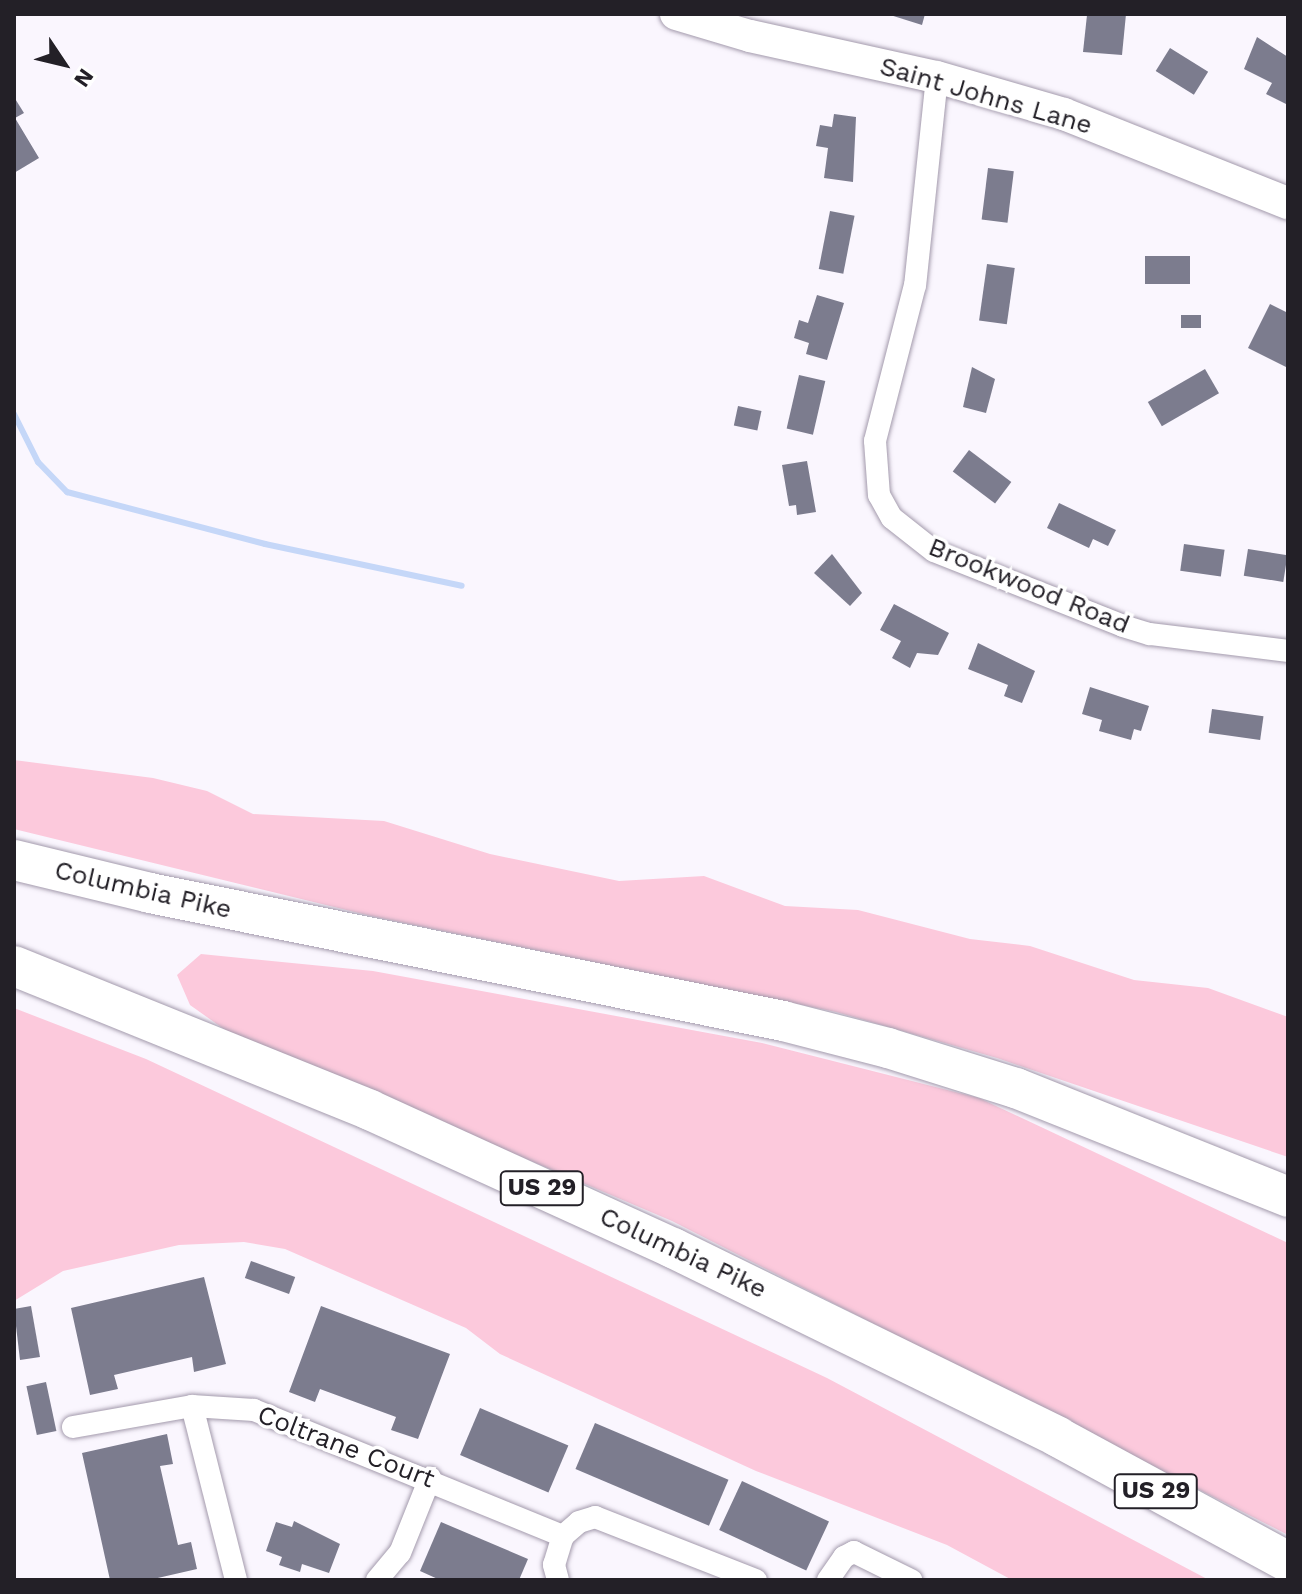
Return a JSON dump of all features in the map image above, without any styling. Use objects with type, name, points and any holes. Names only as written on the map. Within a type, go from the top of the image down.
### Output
[{"type":"highway","name":"Columbia Pike","points":[[14,860],[436,954],[783,1021],[1016,1088],[1288,1197]]},
{"type":"highway","name":"Columbia Pike","points":[[14,966],[370,1110],[673,1248],[927,1370],[1277,1558]]},
{"type":"highway","points":[[1016,1088],[1132,1120],[1288,1176]]},
{"type":"highway","points":[[1128,1131],[1288,1220]]},
{"type":"street","name":"Saint Johns Lane","points":[[676,14],[750,36],[937,77],[1064,114],[1288,203]]},
{"type":"street","name":"Brookwood Road","points":[[937,77],[915,285],[875,441],[879,495],[892,518],[934,551],[1123,626],[1150,634],[1288,651]]},
{"type":"street","name":"Coltrane Court","points":[[73,1427],[192,1406],[254,1410],[430,1478],[563,1536]]},
{"type":"street","points":[[192,1406],[236,1580]]},
{"type":"street","points":[[377,1580],[400,1553],[430,1478]]},
{"type":"street","points":[[558,1580],[554,1565],[563,1536],[579,1522],[610,1518],[756,1580]]},
{"type":"street","points":[[828,1580],[844,1557],[854,1552],[911,1580]]},
{"type":"shaded area","points":[[14,760],[153,778],[207,791],[253,814],[384,821],[490,854],[619,881],[704,876],[785,906],[858,910],[970,939],[1030,946],[1134,980],[1208,988],[1288,1017],[1288,1157],[997,1058],[836,1012],[371,916],[14,829]]},
{"type":"shaded area","points":[[201,954],[373,971],[762,1043],[979,1098],[1288,1243],[1288,1535],[672,1221],[228,1032],[190,1005],[177,975]]},
{"type":"shaded area","points":[[14,1008],[146,1059],[827,1378],[1209,1580],[1012,1580],[947,1545],[756,1471],[500,1354],[466,1328],[285,1249],[244,1242],[179,1245],[63,1271],[14,1301]]},
{"type":"building","points":[[887,14],[925,14],[922,25]]},
{"type":"building","points":[[1126,14],[1122,55],[1083,52],[1087,15]]},
{"type":"building","points":[[1257,37],[1288,57],[1286,104],[1266,94],[1272,83],[1244,69]]},
{"type":"building","points":[[1170,48],[1208,72],[1194,95],[1156,71]]},
{"type":"building","points":[[14,97],[24,113],[15,118],[39,158],[14,173]]},
{"type":"building","points":[[834,114],[856,117],[853,182],[824,178],[828,148],[816,146],[820,125],[832,127]]},
{"type":"building","points":[[988,168],[1014,171],[1007,223],[982,220]]},
{"type":"building","points":[[830,211],[855,216],[843,274],[819,269]]},
{"type":"building","points":[[1145,256],[1190,256],[1190,284],[1145,284]]},
{"type":"building","points":[[987,264],[1015,268],[1007,324],[979,320]]},
{"type":"building","points":[[817,295],[844,303],[827,360],[806,354],[809,343],[794,338],[799,320],[808,323]]},
{"type":"building","points":[[1270,304],[1288,313],[1288,368],[1248,348]]},
{"type":"building","points":[[1181,315],[1201,315],[1201,328],[1181,328]]},
{"type":"building","points":[[972,367],[995,379],[986,413],[963,407]]},
{"type":"building","points":[[1205,369],[1219,393],[1162,426],[1148,402]]},
{"type":"building","points":[[799,375],[825,381],[813,435],[787,429]]},
{"type":"building","points":[[738,406],[761,411],[757,431],[734,426]]},
{"type":"building","points":[[969,450],[1011,482],[995,503],[953,472]]},
{"type":"building","points":[[807,461],[816,512],[797,515],[796,505],[789,506],[782,465]]},
{"type":"building","points":[[1059,503],[1116,530],[1108,546],[1093,539],[1089,548],[1047,528]]},
{"type":"building","points":[[1184,544],[1225,550],[1221,576],[1180,571]]},
{"type":"building","points":[[1248,549],[1288,555],[1283,582],[1244,576]]},
{"type":"building","points":[[832,554],[862,593],[850,606],[814,573]]},
{"type":"building","points":[[894,604],[949,633],[938,655],[917,653],[910,668],[892,658],[901,641],[880,630]]},
{"type":"building","points":[[978,643],[1035,671],[1022,703],[1004,696],[1008,685],[968,669]]},
{"type":"building","points":[[1090,687],[1149,706],[1141,731],[1134,729],[1131,740],[1099,731],[1102,720],[1082,714]]},
{"type":"building","points":[[1212,709],[1263,716],[1260,740],[1209,733]]},
{"type":"building","points":[[251,1261],[295,1277],[289,1294],[245,1278]]},
{"type":"building","points":[[204,1277],[226,1364],[194,1372],[192,1357],[114,1375],[118,1389],[90,1395],[71,1308]]},
{"type":"building","points":[[31,1306],[40,1357],[20,1360],[14,1309]]},
{"type":"building","points":[[321,1306],[450,1354],[418,1439],[391,1430],[396,1417],[320,1389],[315,1402],[289,1392]]},
{"type":"building","points":[[46,1382],[56,1431],[37,1435],[26,1386]]},
{"type":"building","points":[[480,1408],[568,1446],[548,1492],[460,1455]]},
{"type":"building","points":[[595,1423],[728,1480],[709,1526],[575,1469]]},
{"type":"building","points":[[167,1434],[173,1464],[160,1466],[178,1545],[191,1542],[197,1569],[149,1580],[110,1580],[82,1453]]},
{"type":"building","points":[[742,1481],[829,1522],[806,1571],[719,1530]]},
{"type":"building","points":[[294,1521],[340,1544],[329,1573],[302,1564],[300,1572],[279,1565],[282,1557],[266,1551],[276,1522],[292,1527]]},
{"type":"building","points":[[441,1522],[528,1559],[519,1580],[440,1580],[420,1571]]},
{"type":"waterway","points":[[14,414],[38,462],[67,492],[265,544],[462,586]]}]
